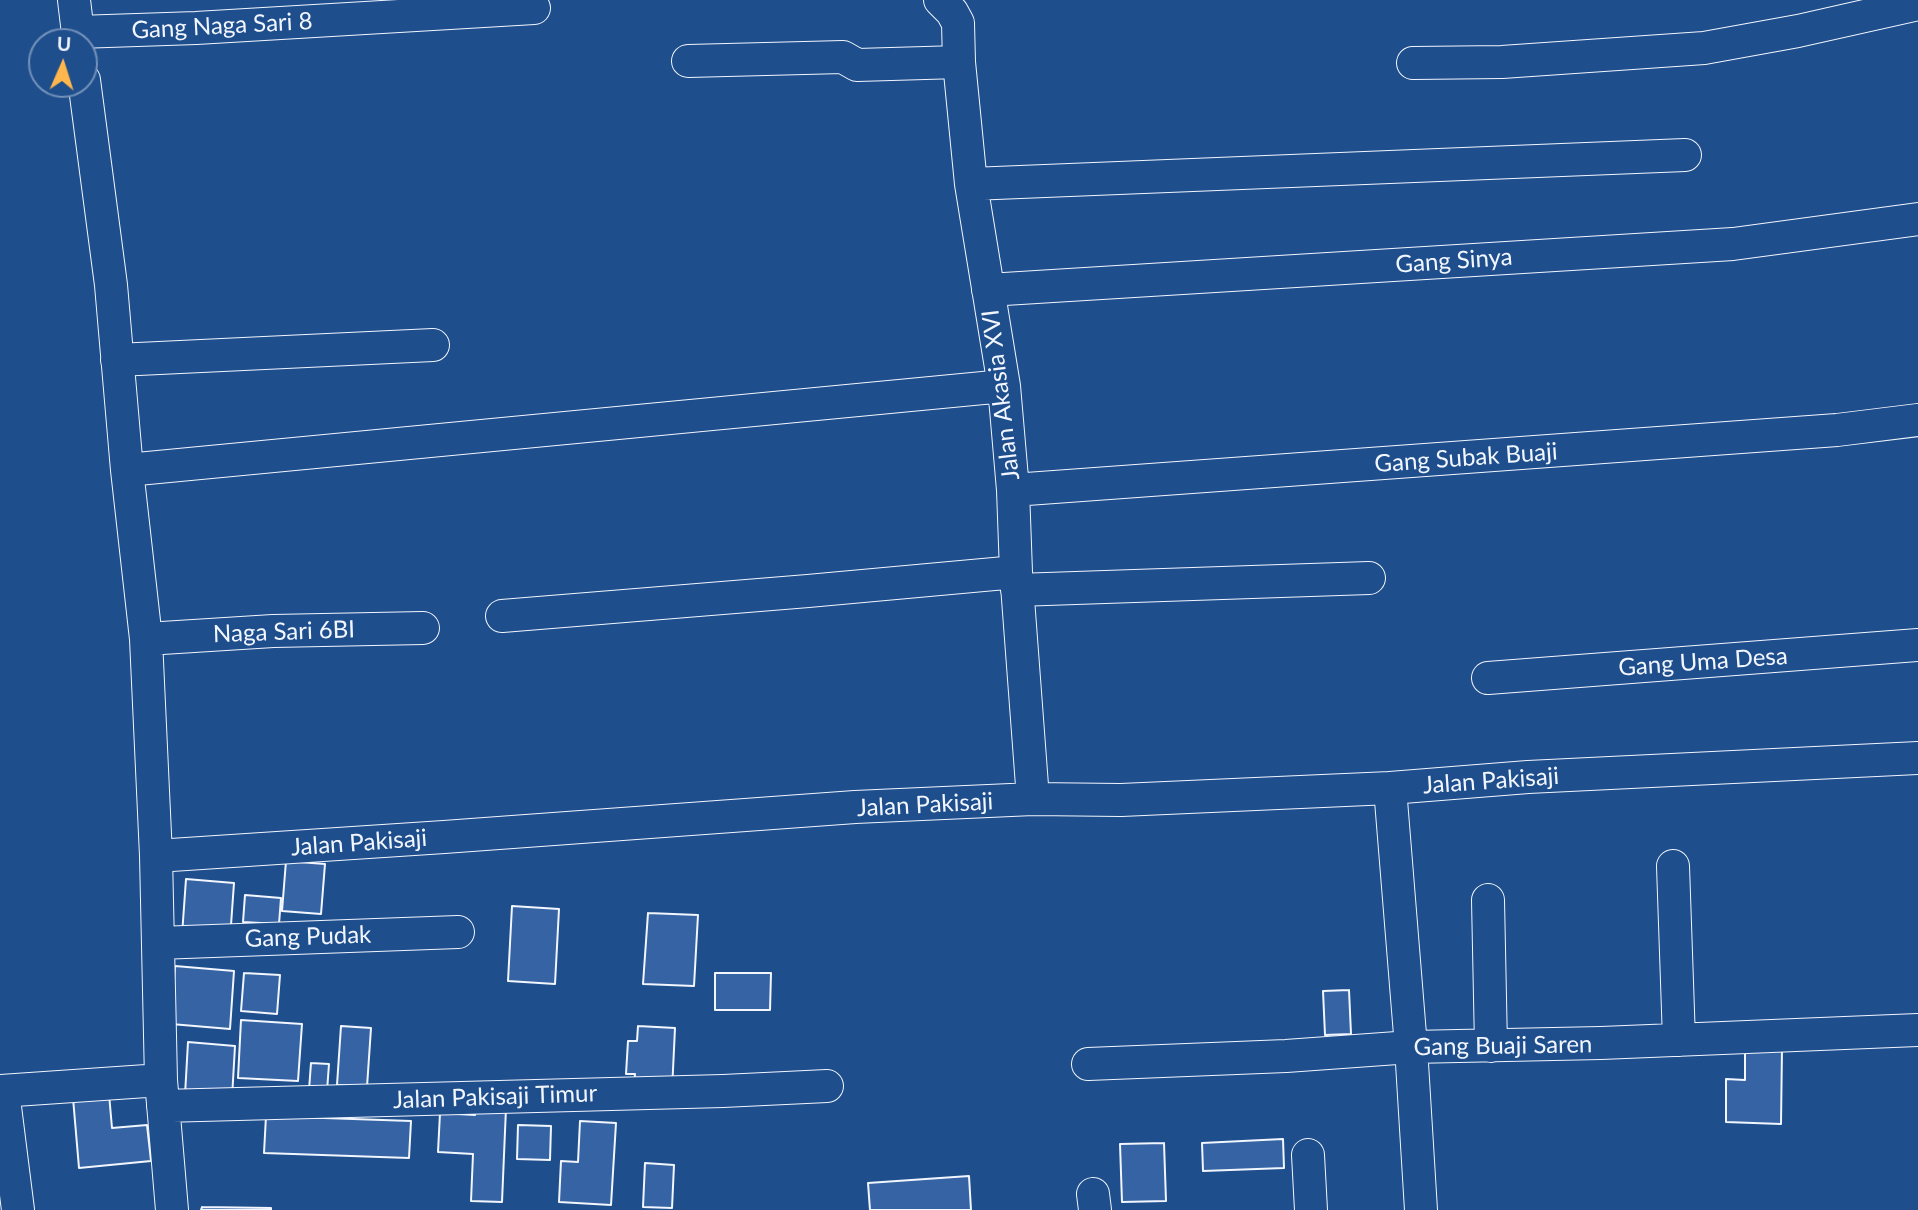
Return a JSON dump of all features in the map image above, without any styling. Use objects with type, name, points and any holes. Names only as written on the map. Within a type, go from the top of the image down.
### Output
[{"type":"street","points":[[74,0],[77,28]]},
{"type":"street","name":"Jalan Akasia XVI","points":[[940,0],[958,23],[959,62],[971,184],[1004,386],[1033,799]]},
{"type":"street","points":[[1413,62],[1502,62],[1704,48],[1798,31],[1918,4]]},
{"type":"street","name":"Gang Naga Sari 8","points":[[98,35],[534,8]]},
{"type":"street","points":[[688,61],[843,57],[858,65],[959,62]]},
{"type":"street","points":[[86,98],[111,285],[127,470],[146,639],[156,856],[162,1093],[172,1210]]},
{"type":"street","points":[[971,184],[1685,155]]},
{"type":"street","name":"Gang Sinya","points":[[988,290],[1733,244],[1918,219]]},
{"type":"street","points":[[117,360],[433,345]]},
{"type":"street","points":[[127,470],[1004,386]]},
{"type":"street","name":"Gang Subak Buaji","points":[[1013,490],[1837,430],[1918,421]]},
{"type":"street","points":[[502,616],[808,592],[1016,581],[1368,578]]},
{"type":"street","name":"Naga Sari 6BI","points":[[146,639],[273,631],[423,628]]},
{"type":"street","name":"Gang Uma Desa","points":[[1488,678],[1918,645]]},
{"type":"street","name":"Jalan Pakisaji","points":[[156,856],[841,808],[1033,799],[1121,800],[1390,788],[1528,777],[1918,758]]},
{"type":"street","points":[[1390,788],[1412,1047],[1421,1210]]},
{"type":"street","points":[[1673,866],[1679,1040]]},
{"type":"street","points":[[1488,900],[1491,1046]]},
{"type":"street","name":"Gang Pudak","points":[[158,943],[458,932]]},
{"type":"street","name":"Gang Buaji Saren","points":[[1088,1064],[1286,1056],[1412,1047],[1918,1030]]},
{"type":"street","name":"Jalan Pakisaji Timur","points":[[1,1091],[723,1091],[827,1086]]},
{"type":"street","points":[[1,1091],[18,1210]]},
{"type":"street","points":[[1308,1155],[1311,1210]]},
{"type":"building","points":[[286,861],[325,864],[321,914],[282,911]]},
{"type":"building","points":[[186,879],[234,883],[230,939],[182,935]]},
{"type":"building","points":[[245,895],[281,898],[279,924],[243,922]]},
{"type":"building","points":[[512,906],[559,909],[555,984],[508,981]]},
{"type":"building","points":[[648,913],[698,915],[694,986],[643,984]]},
{"type":"building","points":[[175,966],[234,971],[230,1029],[171,1024]]},
{"type":"building","points":[[244,973],[280,975],[277,1014],[241,1011]]},
{"type":"building","points":[[715,973],[771,973],[770,1010],[715,1010]]},
{"type":"building","points":[[1349,990],[1351,1034],[1325,1035],[1323,991]]},
{"type":"building","points":[[241,1020],[302,1024],[298,1081],[238,1078]]},
{"type":"building","points":[[341,1026],[371,1028],[367,1087],[337,1085]]},
{"type":"building","points":[[638,1026],[675,1028],[672,1091],[634,1089],[635,1074],[626,1074],[628,1041],[637,1041]]},
{"type":"building","points":[[188,1042],[235,1046],[232,1098],[185,1095]]},
{"type":"building","points":[[1745,1047],[1782,1048],[1781,1124],[1726,1122],[1726,1079],[1745,1080]]},
{"type":"building","points":[[311,1063],[329,1064],[327,1091],[309,1090]]},
{"type":"building","points":[[109,1094],[112,1128],[147,1125],[151,1161],[79,1168],[73,1098]]},
{"type":"building","points":[[475,1107],[506,1108],[502,1202],[471,1201],[473,1154],[438,1152],[440,1113],[475,1115]]},
{"type":"building","points":[[266,1116],[411,1121],[409,1158],[264,1153]]},
{"type":"building","points":[[580,1121],[616,1123],[611,1205],[559,1202],[561,1161],[578,1162]]},
{"type":"building","points":[[518,1125],[551,1126],[550,1160],[517,1159]]},
{"type":"building","points":[[1283,1139],[1284,1168],[1203,1171],[1202,1143]]},
{"type":"building","points":[[1164,1143],[1166,1201],[1122,1202],[1120,1144]]},
{"type":"building","points":[[645,1163],[674,1165],[672,1208],[643,1207]]},
{"type":"building","points":[[969,1176],[971,1210],[870,1210],[868,1183]]},
{"type":"building","points":[[202,1207],[271,1208],[271,1210],[201,1210]]}]
